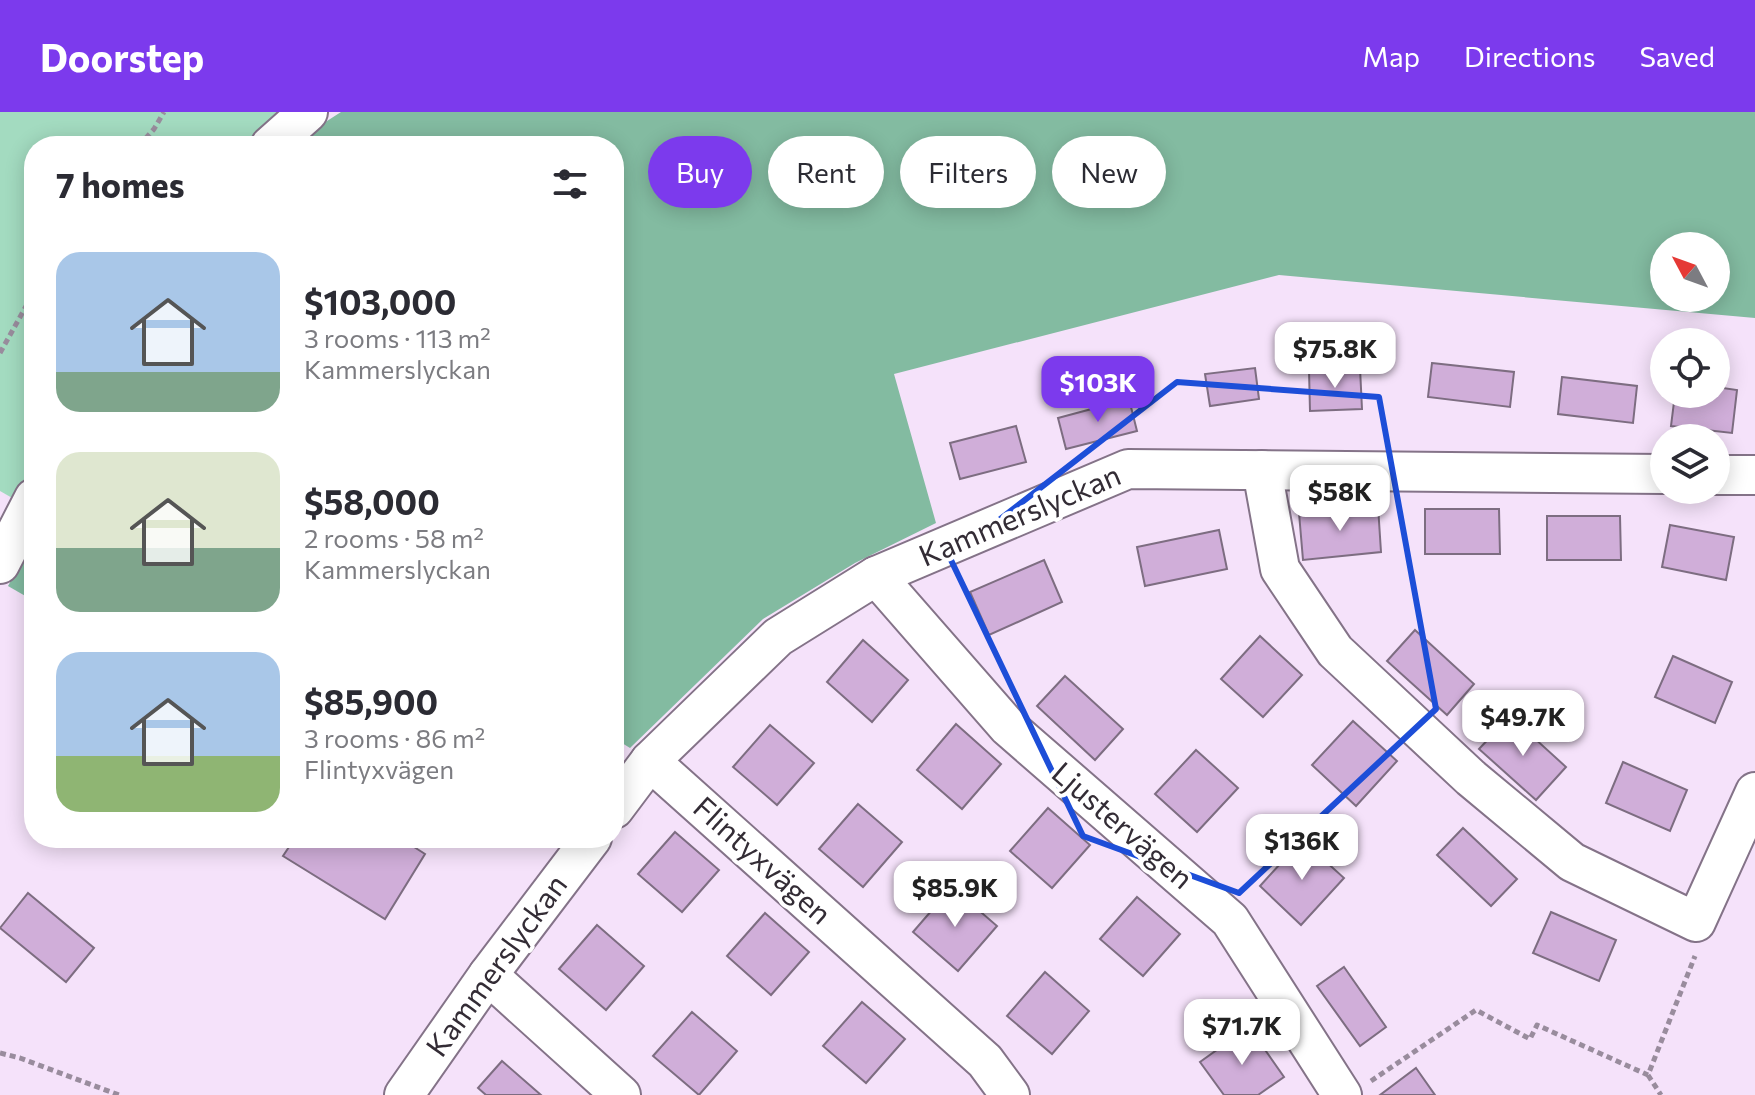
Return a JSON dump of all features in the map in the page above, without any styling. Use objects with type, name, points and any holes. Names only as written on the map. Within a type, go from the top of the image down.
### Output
[{"type":"street","points":[[281,136],[308,112]]},
{"type":"street","name":"Kammerslyckan","points":[[624,796],[650,761],[778,637],[876,576],[1128,469],[1650,474]]},
{"type":"street","points":[[1262,470],[1280,569],[1335,651],[1471,778],[1572,862],[1696,922],[1755,792]]},
{"type":"street","points":[[1730,475],[1755,475]]},
{"type":"street","points":[[0,564],[24,517]]},
{"type":"street","name":"Ljustervägen","points":[[876,576],[1008,727],[1230,920],[1353,1091]]},
{"type":"street","name":"Flintyxvägen","points":[[650,761],[985,1061],[1010,1095]]},
{"type":"street","name":"Kammerslyckan","points":[[404,1095],[488,975],[584,848]]},
{"type":"street","points":[[488,975],[621,1095]]},
{"type":"path","points":[[148,136],[164,112]]},
{"type":"path","points":[[0,353],[24,310]]},
{"type":"path","points":[[1648,1075],[1707,926],[1696,922]]},
{"type":"path","points":[[1353,1091],[1476,1010],[1530,1039],[1537,1025],[1648,1075],[1661,1095]]},
{"type":"path","points":[[0,1053],[119,1095]]},
{"type":"highlighted area","points":[[1177,382],[1379,397],[1436,709],[1239,893],[1083,836],[950,558]]},
{"type":"green space","points":[[0,112],[290,112],[264,136],[24,136],[24,482],[14,499],[0,491]]},
{"type":"green space","points":[[341,112],[1755,112],[1755,318],[1689,312],[1730,312],[1730,232],[1650,232],[1650,309],[1279,275],[894,374],[936,523],[855,563],[763,619],[630,748],[624,744],[624,136],[307,136]]},
{"type":"green space","points":[[24,557],[24,595],[8,586]]},
{"type":"building","points":[[1432,363],[1514,372],[1510,407],[1428,397]]},
{"type":"building","points":[[1255,368],[1259,399],[1210,406],[1205,374]]},
{"type":"building","points":[[1360,368],[1362,409],[1310,411],[1309,370]]},
{"type":"building","points":[[1562,377],[1637,386],[1633,423],[1558,414]]},
{"type":"building","points":[[1730,389],[1737,390],[1732,433],[1730,424],[1671,424],[1673,408],[1730,408]]},
{"type":"building","points":[[1129,399],[1137,431],[1066,449],[1058,418]]},
{"type":"building","points":[[1016,426],[1026,462],[960,479],[950,443]]},
{"type":"building","points":[[1378,506],[1381,552],[1303,560],[1299,513]]},
{"type":"building","points":[[1425,509],[1499,509],[1500,554],[1425,554]]},
{"type":"building","points":[[1547,516],[1620,516],[1621,560],[1547,560]]},
{"type":"building","points":[[1670,525],[1734,537],[1726,580],[1662,567]]},
{"type":"building","points":[[1219,530],[1227,569],[1145,586],[1137,547]]},
{"type":"building","points":[[1044,560],[1062,602],[989,635],[970,592]]},
{"type":"building","points":[[1415,630],[1474,684],[1447,715],[1387,661]]},
{"type":"building","points":[[1260,636],[1302,675],[1263,717],[1221,679]]},
{"type":"building","points":[[863,640],[908,680],[872,722],[827,682]]},
{"type":"building","points":[[1673,656],[1732,682],[1715,723],[1655,697]]},
{"type":"building","points":[[1065,676],[1123,729],[1095,760],[1037,706]]},
{"type":"building","points":[[1510,716],[1566,767],[1536,800],[1479,749]]},
{"type":"building","points":[[1353,721],[1397,761],[1356,806],[1312,765]]},
{"type":"building","points":[[956,724],[1001,764],[962,809],[917,770]]},
{"type":"building","points":[[770,725],[814,763],[777,805],[733,767]]},
{"type":"building","points":[[1196,750],[1238,788],[1197,832],[1155,794]]},
{"type":"building","points":[[1623,762],[1687,790],[1670,831],[1606,803]]},
{"type":"building","points":[[858,804],[902,842],[863,887],[819,849]]},
{"type":"building","points":[[1048,808],[1090,845],[1052,888],[1010,851]]},
{"type":"building","points":[[1463,828],[1517,879],[1491,906],[1437,855]]},
{"type":"building","points":[[675,832],[719,870],[682,912],[638,874]]},
{"type":"building","points":[[1302,840],[1344,878],[1301,925],[1260,886]]},
{"type":"building","points":[[288,848],[416,848],[425,854],[385,919],[283,856]]},
{"type":"building","points":[[952,887],[997,926],[958,971],[913,932]]},
{"type":"building","points":[[28,893],[94,948],[66,982],[0,928]]},
{"type":"building","points":[[1137,897],[1180,934],[1143,976],[1100,939]]},
{"type":"building","points":[[1551,912],[1616,940],[1599,981],[1533,953]]},
{"type":"building","points":[[765,913],[809,952],[771,995],[727,956]]},
{"type":"building","points":[[597,925],[644,966],[606,1010],[559,969]]},
{"type":"building","points":[[1344,967],[1386,1027],[1360,1046],[1317,986]]},
{"type":"building","points":[[1045,972],[1089,1011],[1052,1054],[1007,1016]]},
{"type":"building","points":[[862,1002],[905,1039],[866,1083],[823,1046]]},
{"type":"building","points":[[692,1012],[737,1051],[699,1095],[653,1056]]},
{"type":"building","points":[[1249,1027],[1284,1077],[1258,1095],[1224,1095],[1200,1062]]},
{"type":"building","points":[[502,1061],[541,1095],[486,1095],[478,1088]]},
{"type":"building","points":[[1416,1068],[1435,1095],[1380,1095]]}]
